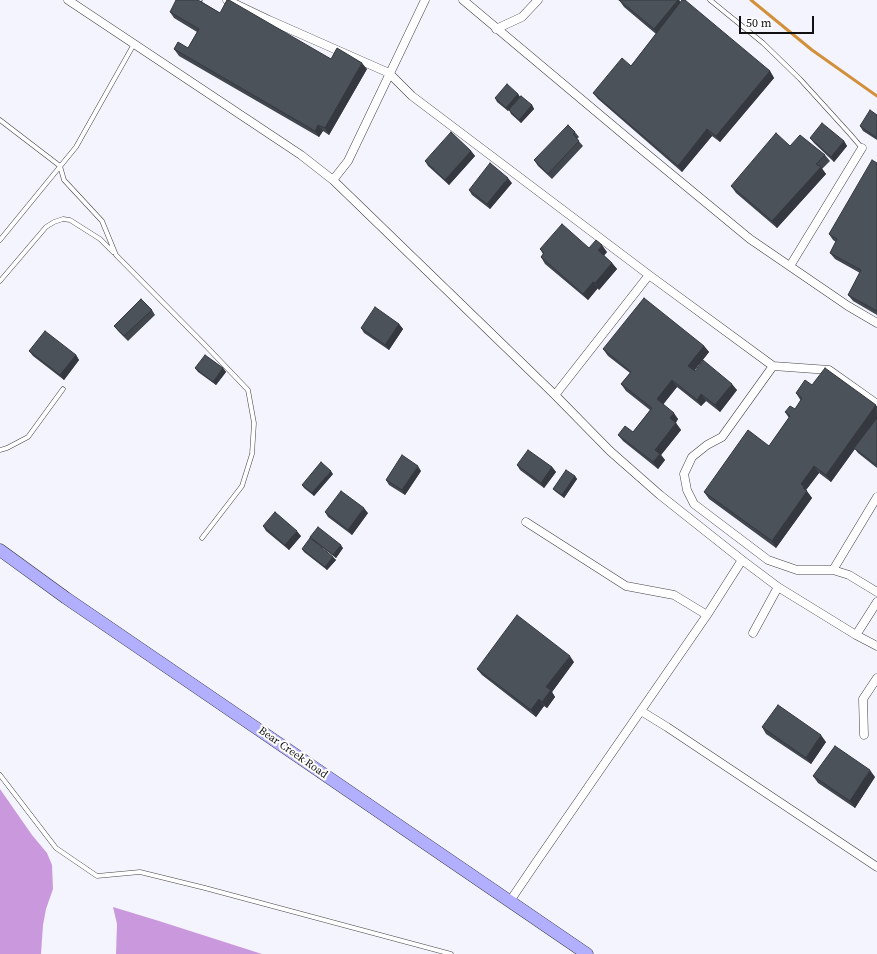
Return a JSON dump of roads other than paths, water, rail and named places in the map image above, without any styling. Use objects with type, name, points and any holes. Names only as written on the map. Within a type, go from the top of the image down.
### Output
[{"type":"street","points":[[68,0],[301,155],[333,180],[556,395],[615,456],[660,495],[778,587],[856,635],[877,646]]},
{"type":"street","points":[[227,0],[389,73],[412,96],[649,276],[773,366],[829,370],[877,404]]},
{"type":"street","points":[[333,180],[348,161],[425,0]]},
{"type":"street","points":[[463,0],[750,239],[848,306],[877,323]]},
{"type":"street","points":[[496,29],[522,17],[538,0]]},
{"type":"street","points":[[790,266],[862,148]]},
{"type":"street","points":[[556,395],[649,276]]},
{"type":"street","points":[[773,366],[722,436],[707,445],[692,457],[684,474],[687,490],[694,504],[768,560],[797,570],[833,570],[849,575],[877,592]]},
{"type":"street","points":[[833,570],[877,497]]},
{"type":"street","points":[[526,522],[626,586],[674,595],[707,615]]},
{"type":"street","name":"Bear Creek Road","points":[[0,550],[72,602],[582,953]]},
{"type":"street","points":[[510,902],[707,615],[742,560]]},
{"type":"street","points":[[753,633],[778,587]]},
{"type":"street","points":[[856,635],[877,602]]},
{"type":"street","points":[[864,735],[863,699],[877,678]]},
{"type":"street","points":[[641,711],[877,867]]},
{"type":"lane","points":[[710,0],[763,43],[800,79],[862,148]]},
{"type":"lane","points":[[0,240],[76,147],[134,44]]},
{"type":"lane","points":[[0,120],[60,166],[64,180],[102,221],[116,255]]},
{"type":"lane","points":[[0,282],[46,227],[63,219],[70,220],[100,239],[248,390],[254,423],[252,454],[242,486],[202,538]]},
{"type":"lane","points":[[0,450],[28,437],[63,389]]},
{"type":"lane","points":[[0,775],[56,848],[97,876],[140,872],[451,954]]},
{"type":"waterway","points":[[751,0],[812,50],[877,96]]}]
